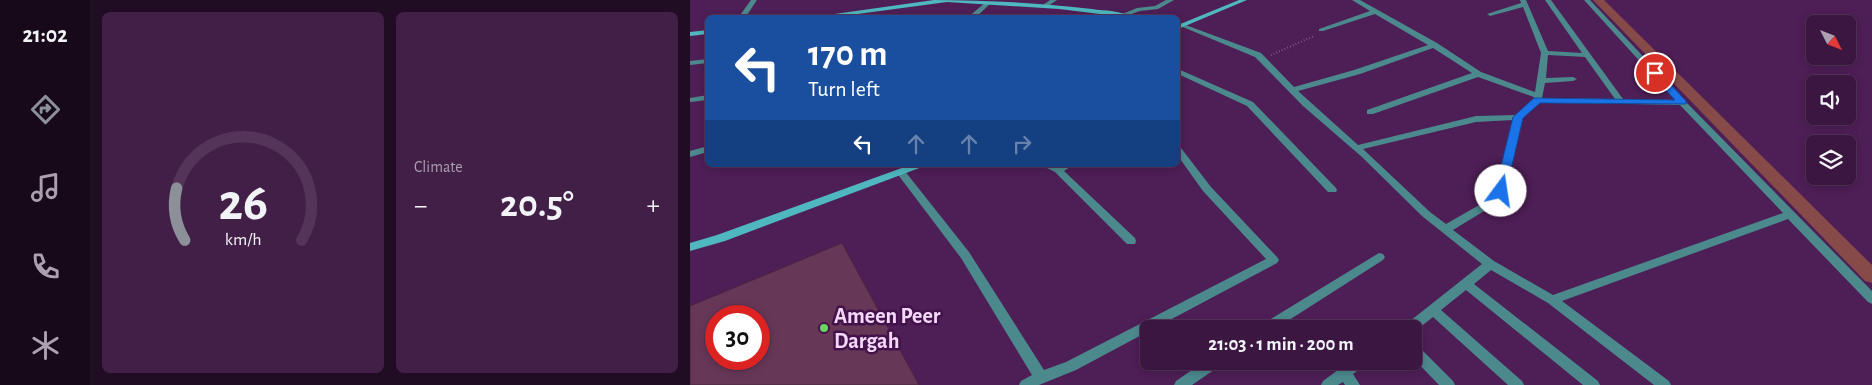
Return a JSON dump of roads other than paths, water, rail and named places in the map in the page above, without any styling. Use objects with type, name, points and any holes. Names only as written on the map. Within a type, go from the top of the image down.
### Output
[{"type":"street","points":[[744,15],[754,0]]},
{"type":"street","points":[[831,15],[947,0],[1045,6],[1128,15],[1156,8],[1171,0]]},
{"type":"street","points":[[1045,6],[1054,0]]},
{"type":"street","points":[[1128,15],[1144,0]]},
{"type":"street","points":[[1180,26],[1244,0]]},
{"type":"street","points":[[1355,0],[1478,74],[1538,98],[1682,102]]},
{"type":"street","points":[[1548,0],[1620,101]]},
{"type":"street","points":[[1587,0],[1682,102],[1872,299]]},
{"type":"street","points":[[1446,229],[1485,206],[1501,191],[1518,117],[1538,98],[1542,81],[1545,53],[1524,2],[1490,14]]},
{"type":"street","points":[[974,15],[988,3]]},
{"type":"street","points":[[1319,33],[1374,12]]},
{"type":"street","points":[[1180,26],[1245,49],[1262,59],[1426,214],[1490,264],[1552,300],[1664,385]]},
{"type":"street","points":[[690,34],[705,32]]},
{"type":"street","points":[[1293,90],[1348,75],[1434,46]]},
{"type":"street","points":[[1545,53],[1586,55]]},
{"type":"street","points":[[690,63],[705,61]]},
{"type":"street","points":[[1180,72],[1250,104],[1332,190]]},
{"type":"street","points":[[1370,112],[1478,74]]},
{"type":"street","points":[[1542,81],[1573,80]]},
{"type":"street","points":[[690,100],[705,98]]},
{"type":"street","points":[[1356,148],[1476,119],[1518,117]]},
{"type":"street","points":[[690,154],[705,150]]},
{"type":"street","points":[[1026,385],[1041,377],[1071,366],[1273,260],[1207,189],[1180,153]]},
{"type":"street","points":[[690,247],[722,238],[914,167]]},
{"type":"street","points":[[1051,167],[1058,170],[1131,241]]},
{"type":"street","points":[[1058,170],[1064,167]]},
{"type":"street","points":[[901,172],[965,255],[1041,377]]},
{"type":"street","points":[[1552,300],[1790,214]]},
{"type":"street","points":[[1279,320],[1380,257]]},
{"type":"street","points":[[1420,320],[1490,264]]},
{"type":"street","points":[[1466,284],[1593,385]]},
{"type":"street","points":[[1433,310],[1517,385]]},
{"type":"street","points":[[1422,359],[1448,385]]},
{"type":"street","points":[[1181,385],[1203,370]]},
{"type":"street","points":[[1328,385],[1348,370]]},
{"type":"street","points":[[1344,373],[1353,385]]},
{"type":"waterway","points":[[1598,0],[1872,276]]},
{"type":"place","name":"Ameen Peer Dargah","points":[[824,328]]}]
